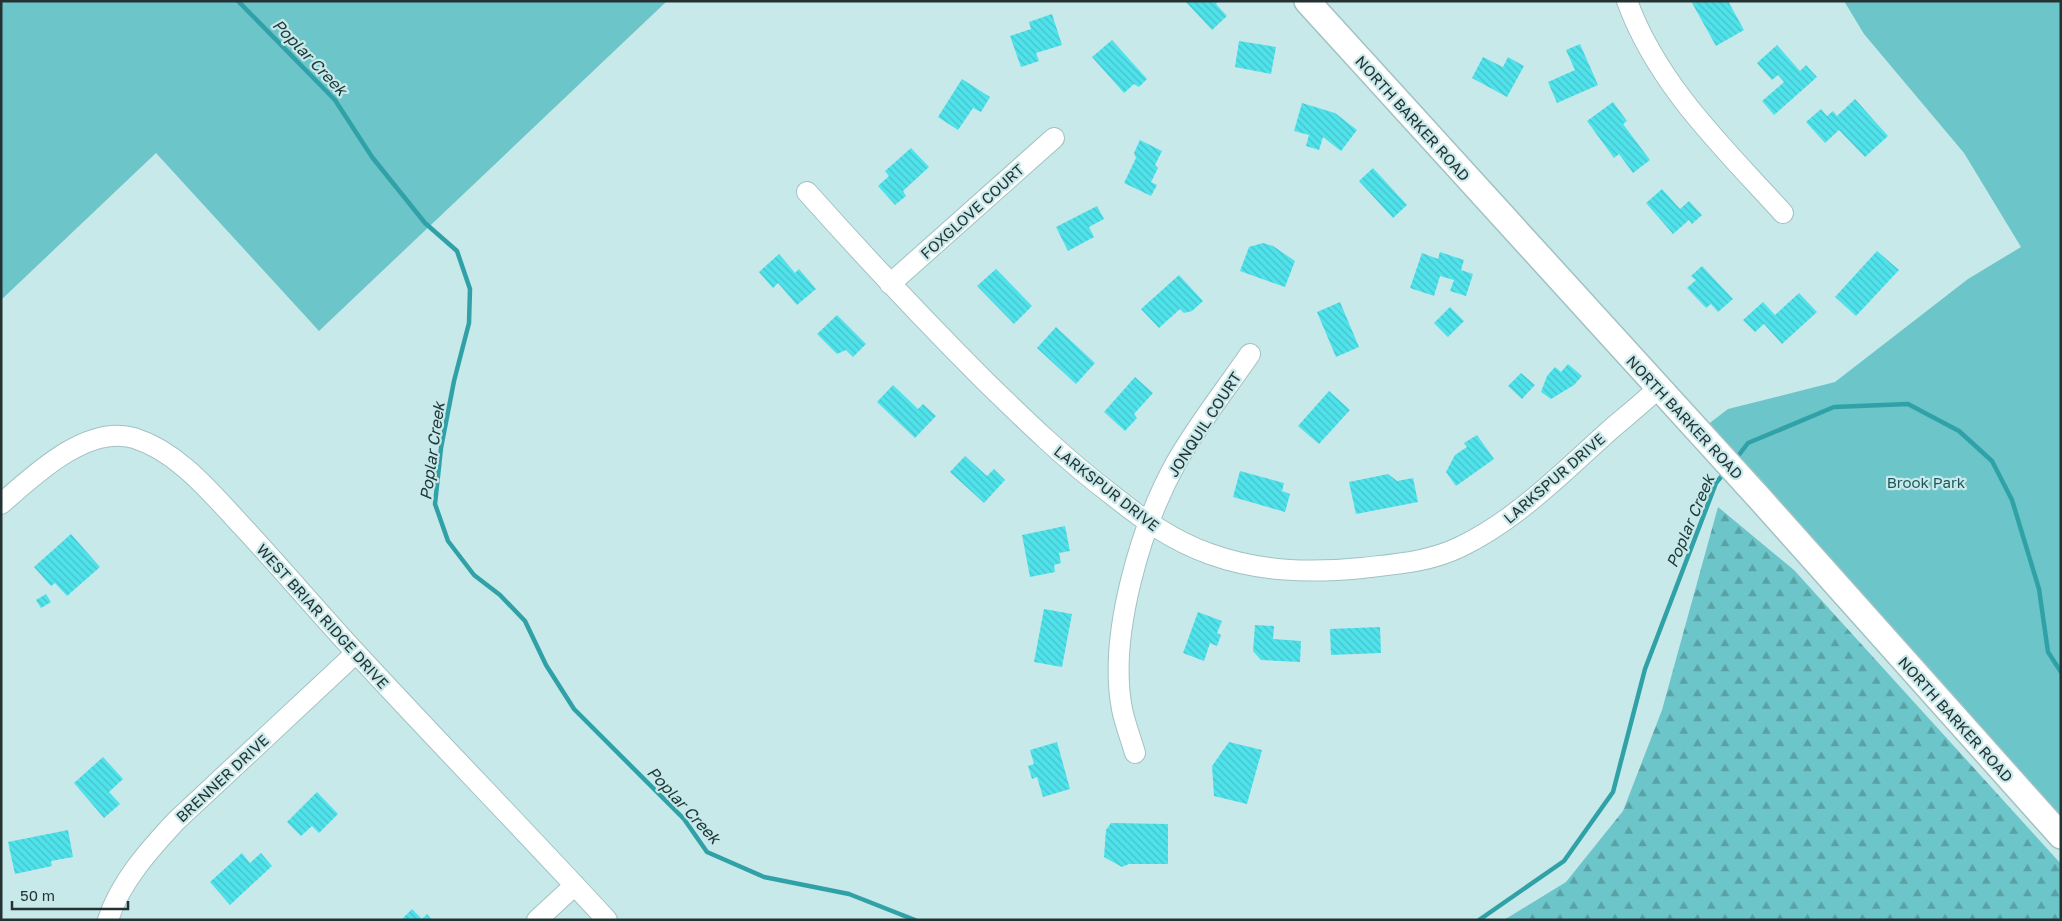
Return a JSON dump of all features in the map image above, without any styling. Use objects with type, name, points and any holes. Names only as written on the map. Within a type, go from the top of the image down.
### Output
[{"type":"main road","name":"NORTH BARKER ROAD","points":[[1307,1],[1729,465],[2061,836]]},
{"type":"street","points":[[1627,1],[1652,51],[1688,108],[1783,213]]},
{"type":"street","name":"FOXGLOVE COURT","points":[[890,284],[1054,138]]},
{"type":"street","name":"LARKSPUR DRIVE","points":[[807,192],[957,355],[1070,463],[1150,524],[1208,554],[1270,568],[1295,571],[1340,570],[1414,562],[1458,548],[1486,534],[1517,513],[1658,388]]},
{"type":"street","name":"JONQUIL COURT","points":[[1135,753],[1122,709],[1119,673],[1122,625],[1133,575],[1150,524],[1177,461],[1250,354]]},
{"type":"street","name":"WEST BRIAR RIDGE DRIVE","points":[[1,504],[55,460],[81,445],[108,435],[134,438],[161,451],[180,464],[208,490],[307,596],[356,653],[607,920]]},
{"type":"street","name":"BRENNER DRIVE","points":[[108,920],[122,890],[153,845],[176,820],[356,653]]},
{"type":"street","points":[[538,920],[575,885]]},
{"type":"green space","points":[[1,1],[667,1],[319,331],[156,153],[1,300]]},
{"type":"green space","name":"Brook Park","points":[[1844,1],[2061,1],[2061,836],[1698,432],[1728,409],[1835,382],[1968,279],[2021,247],[1964,153],[1864,34]]},
{"type":"green space","points":[[1718,507],[1794,570],[2061,864],[2061,920],[1504,920],[1566,882],[1623,811],[1662,710]]},
{"type":"building","points":[[1185,1],[1218,1],[1216,4],[1227,16],[1212,30]]},
{"type":"building","points":[[1691,1],[1728,1],[1744,30],[1716,46]]},
{"type":"building","points":[[1052,14],[1062,45],[1036,53],[1039,61],[1021,67],[1010,36],[1031,29],[1029,22]]},
{"type":"building","points":[[1112,40],[1147,79],[1139,87],[1134,84],[1124,93],[1092,57]]},
{"type":"building","points":[[1239,41],[1276,47],[1271,74],[1235,67]]},
{"type":"building","points":[[1580,44],[1598,85],[1557,103],[1548,82],[1575,70],[1566,50]]},
{"type":"building","points":[[1777,45],[1800,71],[1806,65],[1817,77],[1774,115],[1762,101],[1784,82],[1778,75],[1772,80],[1757,63]]},
{"type":"building","points":[[1483,57],[1503,67],[1508,57],[1524,66],[1507,97],[1472,78]]},
{"type":"building","points":[[962,79],[990,97],[981,112],[973,108],[958,130],[938,117]]},
{"type":"building","points":[[1855,99],[1888,136],[1865,157],[1839,130],[1825,143],[1806,122],[1821,109],[1827,116],[1833,111],[1837,116]]},
{"type":"building","points":[[1613,102],[1627,121],[1623,124],[1650,160],[1633,173],[1619,154],[1614,158],[1587,121]]},
{"type":"building","points":[[1302,103],[1335,113],[1357,130],[1341,151],[1323,137],[1319,150],[1306,146],[1309,135],[1294,131]]},
{"type":"building","points":[[1140,140],[1162,151],[1155,165],[1158,168],[1151,182],[1157,185],[1151,196],[1124,183],[1136,158],[1134,153]]},
{"type":"building","points":[[911,148],[929,167],[903,191],[906,196],[895,205],[878,186],[889,176],[885,171]]},
{"type":"building","points":[[1373,168],[1407,205],[1393,218],[1359,181]]},
{"type":"building","points":[[1662,189],[1680,209],[1689,201],[1702,215],[1692,224],[1689,220],[1673,234],[1646,203]]},
{"type":"building","points":[[1097,206],[1104,219],[1089,227],[1094,237],[1068,251],[1056,227]]},
{"type":"building","points":[[1263,243],[1273,246],[1295,261],[1285,287],[1240,271],[1249,247]]},
{"type":"building","points":[[1877,251],[1899,270],[1856,316],[1835,297]]},
{"type":"building","points":[[1440,252],[1464,260],[1461,270],[1473,274],[1466,296],[1450,291],[1454,280],[1440,276],[1434,296],[1410,288],[1422,253],[1438,259]]},
{"type":"building","points":[[779,254],[795,273],[799,269],[816,289],[797,305],[778,283],[773,288],[759,272]]},
{"type":"building","points":[[1702,266],[1733,299],[1718,312],[1711,304],[1706,308],[1687,288],[1696,280],[1691,276]]},
{"type":"building","points":[[996,269],[1032,306],[1014,324],[977,286]]},
{"type":"building","points":[[1179,275],[1203,301],[1192,311],[1184,313],[1180,309],[1159,328],[1141,309]]},
{"type":"building","points":[[1799,293],[1817,312],[1782,344],[1764,324],[1755,332],[1743,320],[1763,302],[1775,315]]},
{"type":"building","points":[[1340,302],[1359,347],[1336,357],[1317,312]]},
{"type":"building","points":[[1450,307],[1464,321],[1448,337],[1434,323]]},
{"type":"building","points":[[837,315],[866,344],[853,357],[846,350],[837,354],[817,334]]},
{"type":"building","points":[[1056,327],[1095,363],[1076,384],[1037,348]]},
{"type":"building","points":[[1568,364],[1582,376],[1574,385],[1551,399],[1541,392],[1547,376],[1555,367],[1561,372]]},
{"type":"building","points":[[1521,373],[1535,385],[1522,399],[1508,386]]},
{"type":"building","points":[[1135,377],[1153,393],[1134,414],[1137,418],[1125,431],[1104,412]]},
{"type":"building","points":[[893,385],[918,409],[923,404],[936,416],[915,438],[877,402]]},
{"type":"building","points":[[1329,391],[1350,410],[1319,444],[1298,426]]},
{"type":"building","points":[[1477,435],[1494,459],[1456,486],[1446,472],[1455,455],[1467,447],[1464,443]]},
{"type":"building","points":[[965,456],[987,476],[994,469],[1005,480],[984,503],[950,472]]},
{"type":"building","points":[[1240,471],[1284,483],[1282,491],[1290,494],[1285,512],[1233,497]]},
{"type":"building","points":[[1388,474],[1397,481],[1413,478],[1418,502],[1356,514],[1349,482]]},
{"type":"building","points":[[1065,526],[1070,551],[1059,553],[1061,563],[1054,565],[1055,572],[1030,577],[1022,535]]},
{"type":"building","points":[[71,534],[100,567],[67,596],[55,583],[51,586],[34,567]]},
{"type":"building","points":[[46,594],[51,602],[41,608],[36,600]]},
{"type":"building","points":[[1044,609],[1072,614],[1062,667],[1034,662]]},
{"type":"building","points":[[1198,612],[1222,621],[1217,633],[1221,635],[1217,646],[1210,643],[1204,661],[1183,653]]},
{"type":"building","points":[[1255,625],[1274,626],[1273,639],[1301,641],[1300,662],[1261,660],[1253,651]]},
{"type":"building","points":[[1380,627],[1381,653],[1331,655],[1330,629]]},
{"type":"building","points":[[1057,742],[1070,789],[1043,797],[1037,777],[1032,779],[1028,766],[1034,764],[1030,750]]},
{"type":"building","points":[[1229,742],[1262,750],[1247,804],[1214,796],[1212,766]]},
{"type":"building","points":[[103,757],[123,779],[109,792],[120,804],[104,818],[74,783]]},
{"type":"building","points":[[317,792],[338,814],[319,833],[312,826],[301,836],[287,822]]},
{"type":"building","points":[[1111,823],[1168,824],[1168,864],[1129,864],[1122,867],[1104,857],[1106,830]]},
{"type":"building","points":[[68,830],[73,857],[51,861],[52,866],[15,874],[8,842]]},
{"type":"building","points":[[242,853],[250,863],[261,853],[272,866],[230,905],[210,882]]},
{"type":"building","points":[[412,909],[422,919],[427,914],[432,920],[401,920]]},
{"type":"waterway","name":"Poplar Creek","points":[[238,1],[335,100],[372,157],[425,223],[457,251],[470,289],[469,323],[454,381],[441,448],[435,504],[448,541],[474,575],[500,595],[525,621],[546,665],[574,709],[684,819],[707,852],[764,877],[849,894],[915,920]]},
{"type":"waterway","name":"Poplar Creek","points":[[1735,460],[1748,443],[1834,407],[1908,404],[1959,431],[1992,461],[2012,500],[2039,589],[2048,652],[2061,672]]},
{"type":"waterway","name":"Poplar Creek","points":[[1479,920],[1564,861],[1613,792],[1645,669],[1716,483],[1725,472]]}]
